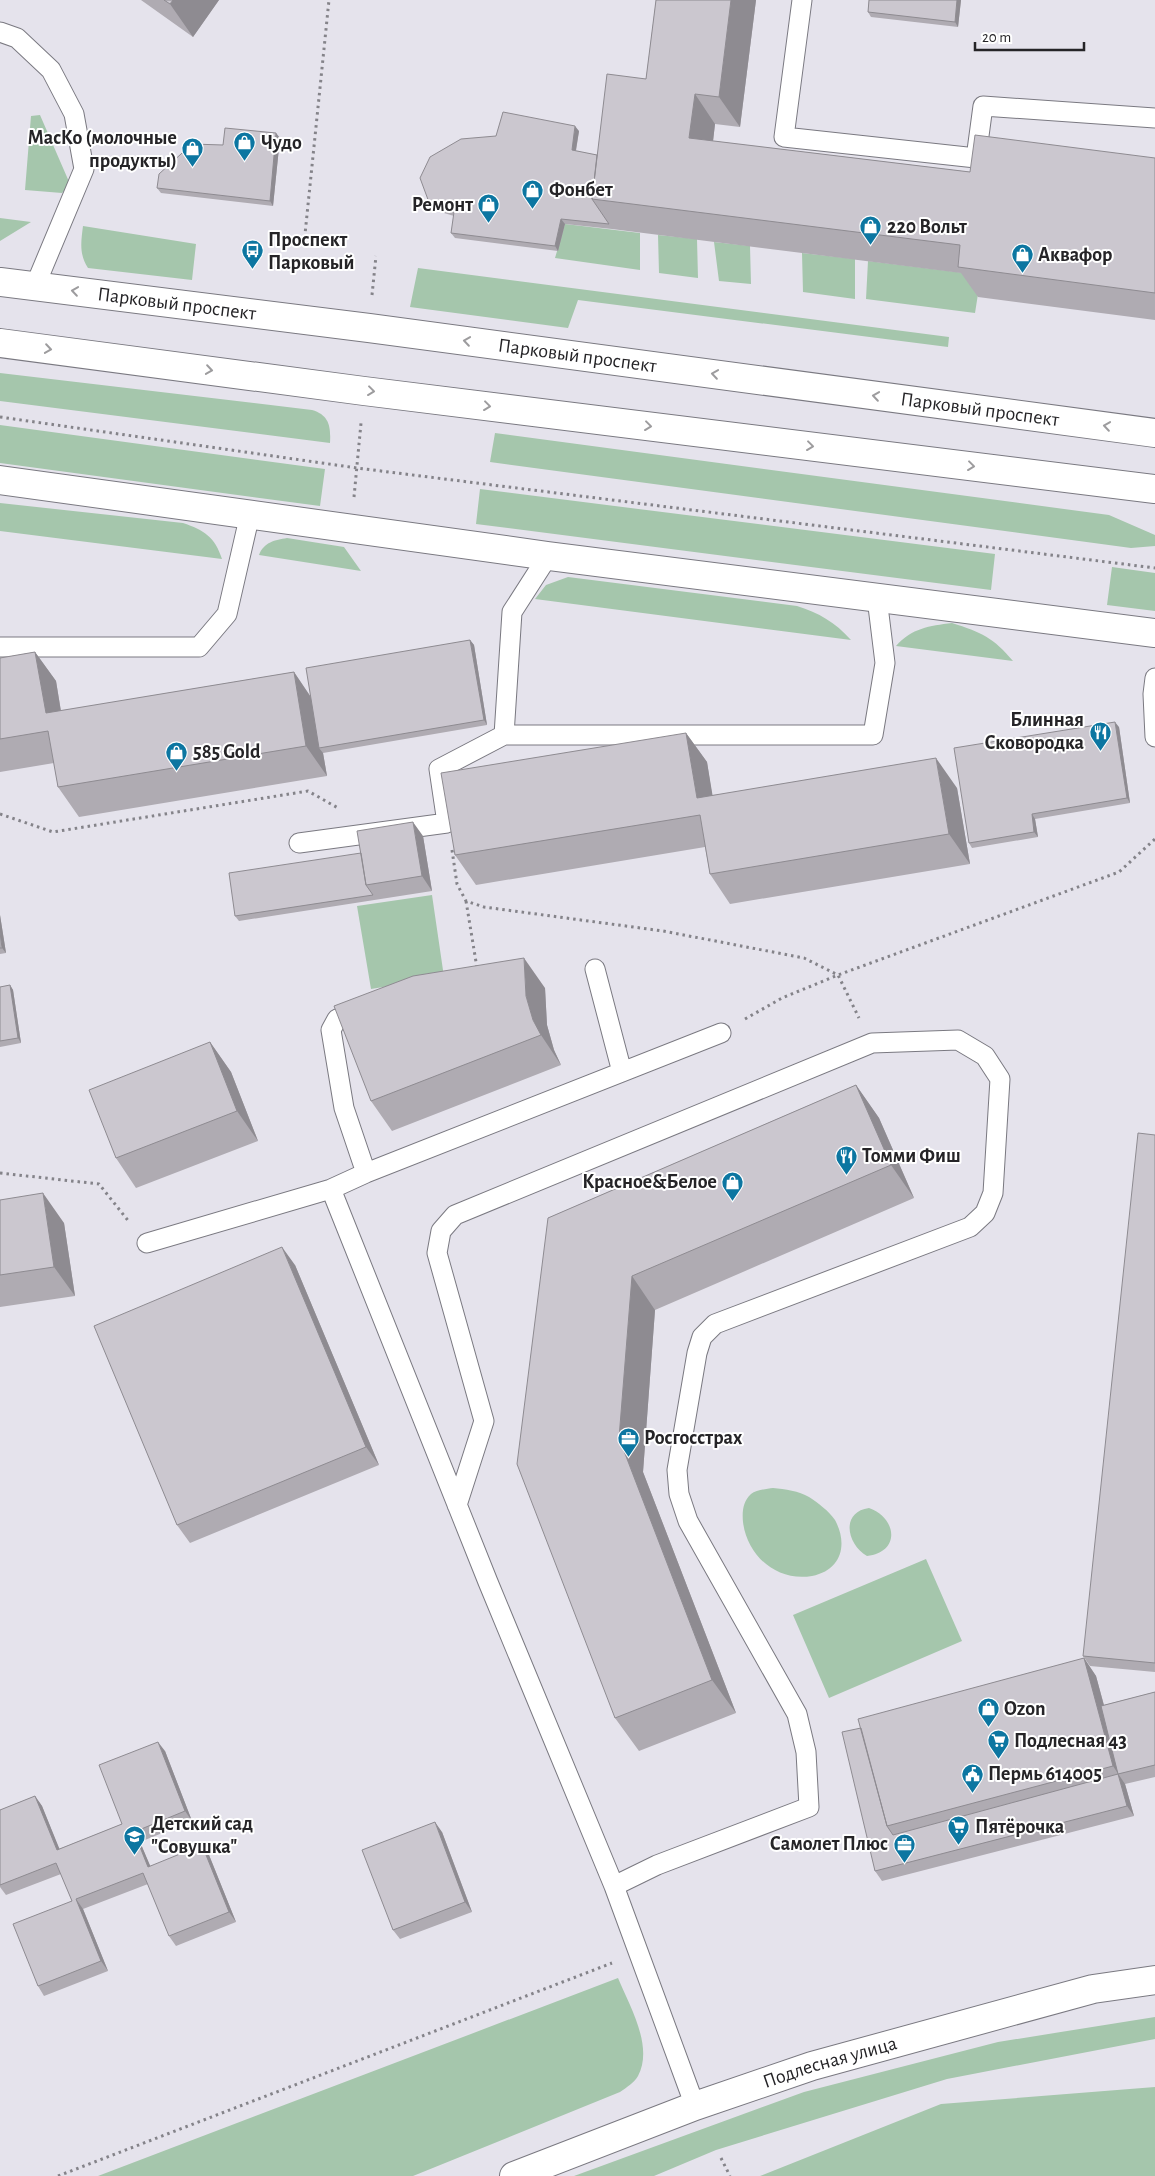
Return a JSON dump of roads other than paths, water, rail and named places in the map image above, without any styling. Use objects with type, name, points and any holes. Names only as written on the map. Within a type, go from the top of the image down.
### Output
[{"type":"main road","name":"Парковый проспект","points":[[0,282],[369,328],[1155,433]]},
{"type":"main road","points":[[0,342],[373,392],[1155,489]]},
{"type":"main road","points":[[0,480],[548,556],[1155,633]]},
{"type":"main road","name":"Подлесная улица","points":[[514,2176],[695,2106],[812,2066],[1092,1989],[1155,1980]]},
{"type":"lane","points":[[802,0],[784,137],[976,158],[983,106],[1155,118]]},
{"type":"lane","points":[[0,32],[17,38],[51,70],[74,114],[84,169],[34,286]]},
{"type":"lane","points":[[0,647],[199,648],[227,614],[250,514]]},
{"type":"lane","points":[[504,735],[512,612],[548,556]]},
{"type":"lane","points":[[299,843],[447,823],[439,769],[504,735],[873,735],[884,663],[877,598]]},
{"type":"lane","points":[[1155,678],[1153,694],[1155,736]]},
{"type":"lane","points":[[595,968],[622,1072]]},
{"type":"lane","points":[[346,1016],[337,1019],[330,1030],[344,1108],[366,1173]]},
{"type":"lane","points":[[147,1243],[331,1189],[366,1173],[721,1033]]},
{"type":"lane","points":[[457,1505],[484,1421],[437,1253],[441,1232],[455,1215],[872,1043],[958,1040],[985,1056],[1000,1079],[993,1193],[985,1213],[970,1227],[715,1324],[702,1337],[697,1353],[677,1470],[679,1494],[688,1521],[797,1714],[806,1752],[809,1807],[657,1865],[614,1886]]},
{"type":"lane","points":[[331,1189],[457,1505],[614,1886],[695,2106]]},
{"type":"place","name":"Чудо","points":[[245,162]]},
{"type":"place","name":"МасКо (молочные продукты)","points":[[193,168]]},
{"type":"place","name":"Фонбет","points":[[533,209]]},
{"type":"place","name":"Ремонт","points":[[489,224]]},
{"type":"place","name":"220 Вольт","points":[[871,246]]},
{"type":"place","name":"Проспект Парковый","points":[[252,270]]},
{"type":"place","name":"Аквафор","points":[[1022,274]]},
{"type":"place","name":"Блинная Сковородка","points":[[1100,751]]},
{"type":"place","name":"585 Gold","points":[[177,771]]},
{"type":"place","name":"Томми Фиш","points":[[846,1175]]},
{"type":"place","name":"Красное&Белое","points":[[733,1201]]},
{"type":"place","name":"Росгосстрах","points":[[628,1457]]},
{"type":"place","name":"Ozon","points":[[988,1728]]},
{"type":"place","name":"Подлесная 43","points":[[998,1760]]},
{"type":"place","name":"Пермь 614005","points":[[972,1793]]},
{"type":"place","name":"Пятёрочка","points":[[959,1846]]},
{"type":"place","name":"Детский сад \"Совушка\"","points":[[135,1855]]},
{"type":"place","name":"Самолет Плюс","points":[[904,1863]]}]
